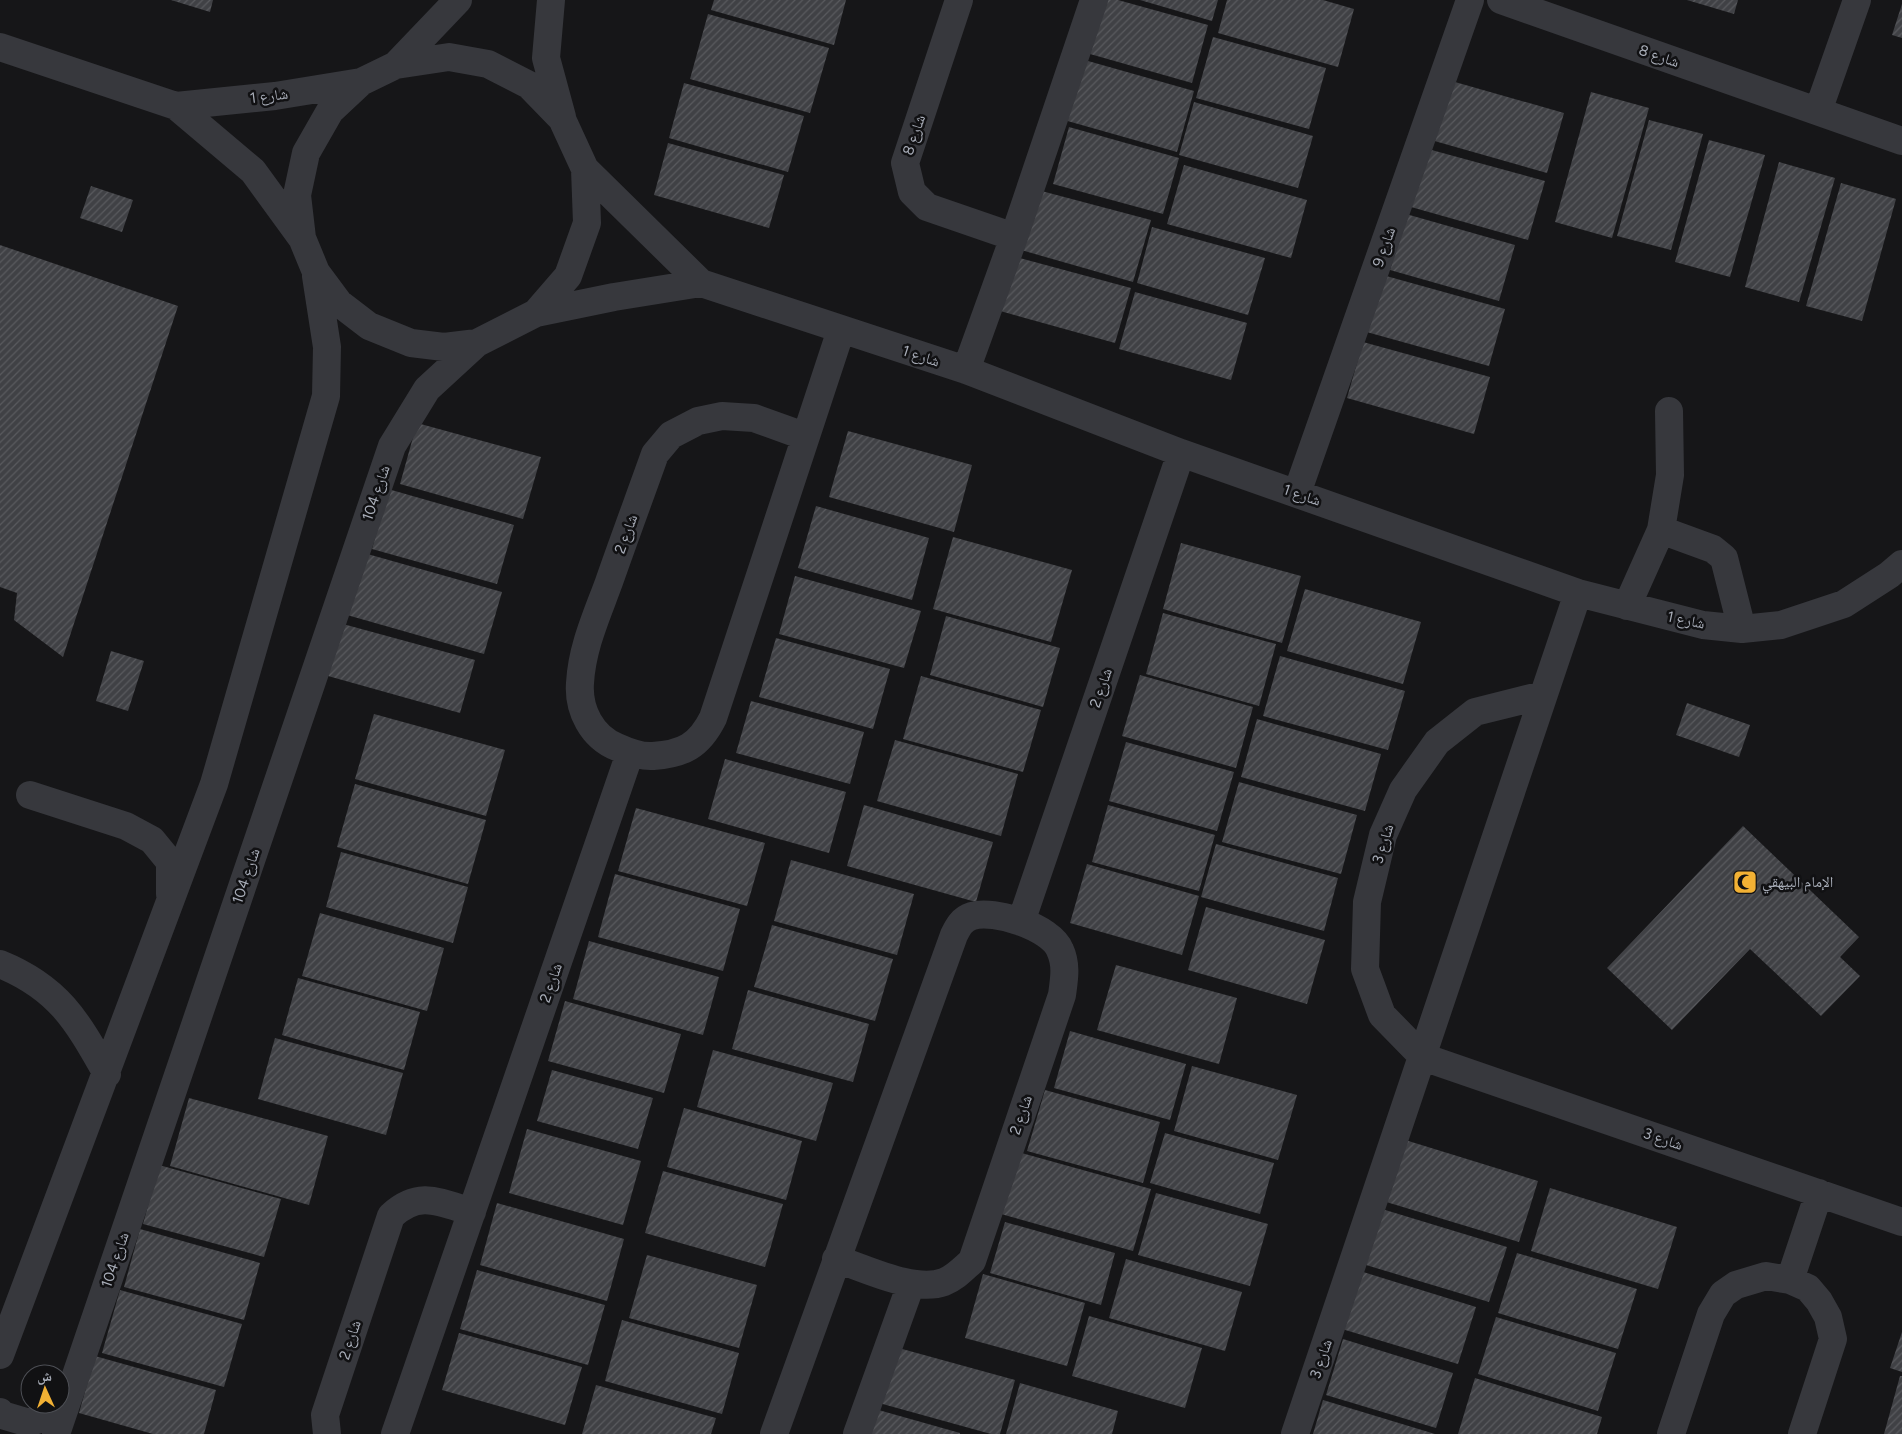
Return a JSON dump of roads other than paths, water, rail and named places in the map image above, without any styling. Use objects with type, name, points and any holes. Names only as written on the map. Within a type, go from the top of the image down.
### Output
[{"type":"street","points":[[396,65],[458,0]]},
{"type":"street","points":[[316,272],[339,303],[369,326],[411,343],[444,347],[477,343],[536,313],[568,276],[587,223],[585,170],[562,119],[546,58],[551,0]]},
{"type":"street","name":"شارع 8","points":[[959,0],[905,163],[912,192],[927,206],[1014,237]]},
{"type":"street","points":[[966,370],[1014,237],[1094,0]]},
{"type":"street","name":"شارع 9","points":[[1297,493],[1470,0]]},
{"type":"street","name":"شارع 8","points":[[1501,0],[1902,141]]},
{"type":"street","points":[[1818,112],[1857,0]]},
{"type":"street","name":"شارع 1","points":[[0,47],[176,106],[253,170],[302,238]]},
{"type":"street","points":[[0,1355],[107,1074],[214,784],[326,396],[327,347],[316,272],[302,238],[297,195],[306,153],[330,111],[361,82],[396,65],[449,58],[488,64],[528,85],[562,119]]},
{"type":"street","name":"شارع 1","points":[[176,106],[275,96],[361,82]]},
{"type":"street","name":"شارع 1","points":[[585,170],[700,283],[966,370],[1181,453],[1578,593],[1703,625],[1742,629],[1781,625],[1844,604],[1890,575],[1902,564]]},
{"type":"street","name":"شارع 1","points":[[536,313],[614,297],[700,283]]},
{"type":"street","name":"شارع 2","points":[[804,436],[754,418],[722,416],[698,421],[671,435],[655,454],[585,646],[580,684],[583,711],[592,728],[610,744],[630,753],[648,757],[668,755],[687,749],[705,734],[713,718],[804,436],[841,330]]},
{"type":"street","name":"شارع 104","points":[[70,1393],[392,446],[427,389],[477,343]]},
{"type":"street","points":[[1627,606],[1661,530],[1670,475],[1670,411]]},
{"type":"street","name":"شارع 2","points":[[1021,922],[1181,453]]},
{"type":"street","points":[[1661,530],[1713,549],[1724,558],[1742,629]]},
{"type":"street","name":"شارع 3","points":[[1295,1434],[1578,593]]},
{"type":"street","name":"شارع 3","points":[[1543,695],[1475,712],[1437,742],[1403,790],[1383,835],[1367,902],[1365,969],[1382,1015],[1423,1057],[1902,1222]]},
{"type":"street","name":"شارع 2","points":[[395,1434],[630,753]]},
{"type":"street","points":[[30,795],[126,826],[152,840],[170,862],[169,906]]},
{"type":"street","name":"شارع 2","points":[[774,1434],[836,1259],[960,923],[971,916],[990,914],[1021,922],[1047,934],[1060,949],[1066,972],[1062,995],[972,1261],[958,1274],[943,1282],[911,1284],[836,1259]]},
{"type":"street","points":[[0,964],[15,970],[45,988],[71,1014],[107,1074]]},
{"type":"street","points":[[1790,1280],[1818,1192]]},
{"type":"street","name":"شارع 2","points":[[327,1434],[325,1415],[391,1216],[402,1206],[414,1200],[429,1200],[472,1212]]},
{"type":"street","points":[[1671,1434],[1711,1314],[1723,1294],[1736,1285],[1752,1278],[1766,1276],[1790,1280],[1808,1288],[1820,1301],[1828,1317],[1833,1339],[1802,1434]]},
{"type":"street","points":[[857,1434],[911,1284]]},
{"type":"street","points":[[0,1412],[2,1415],[29,1423],[51,1414]]},
{"type":"street","name":"شارع 104","points":[[56,1434],[63,1414]]},
{"type":"place","name":"الإمام البيهقي","points":[[1745,882]]}]
